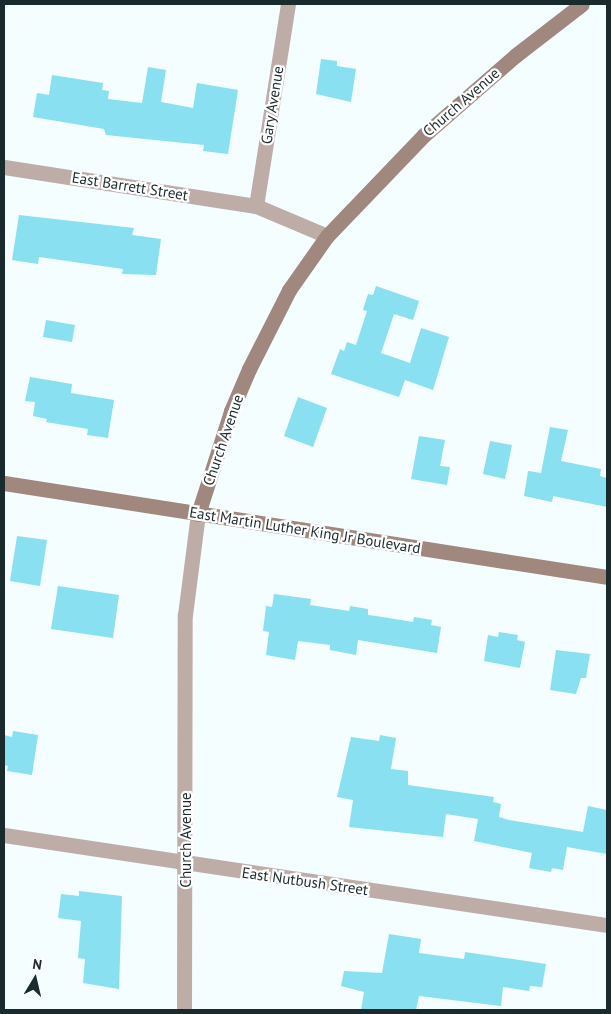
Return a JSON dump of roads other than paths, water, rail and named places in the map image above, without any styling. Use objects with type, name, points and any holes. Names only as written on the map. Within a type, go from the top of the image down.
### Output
[{"type":"main road","name":"Church Avenue","points":[[198,514],[232,411],[249,368],[289,290],[327,236],[424,135],[516,55],[582,4]]},
{"type":"main road","name":"East Martin Luther King Jr Boulevard","points":[[4,483],[607,577]]},
{"type":"street","name":"Gary Avenue","points":[[256,206],[288,4]]},
{"type":"street","name":"East Barrett Street","points":[[4,167],[256,206],[327,236]]},
{"type":"street","name":"Church Avenue","points":[[184,1010],[187,864],[185,615],[198,514]]},
{"type":"street","name":"East Nutbush Street","points":[[4,835],[187,864],[607,925]]}]
